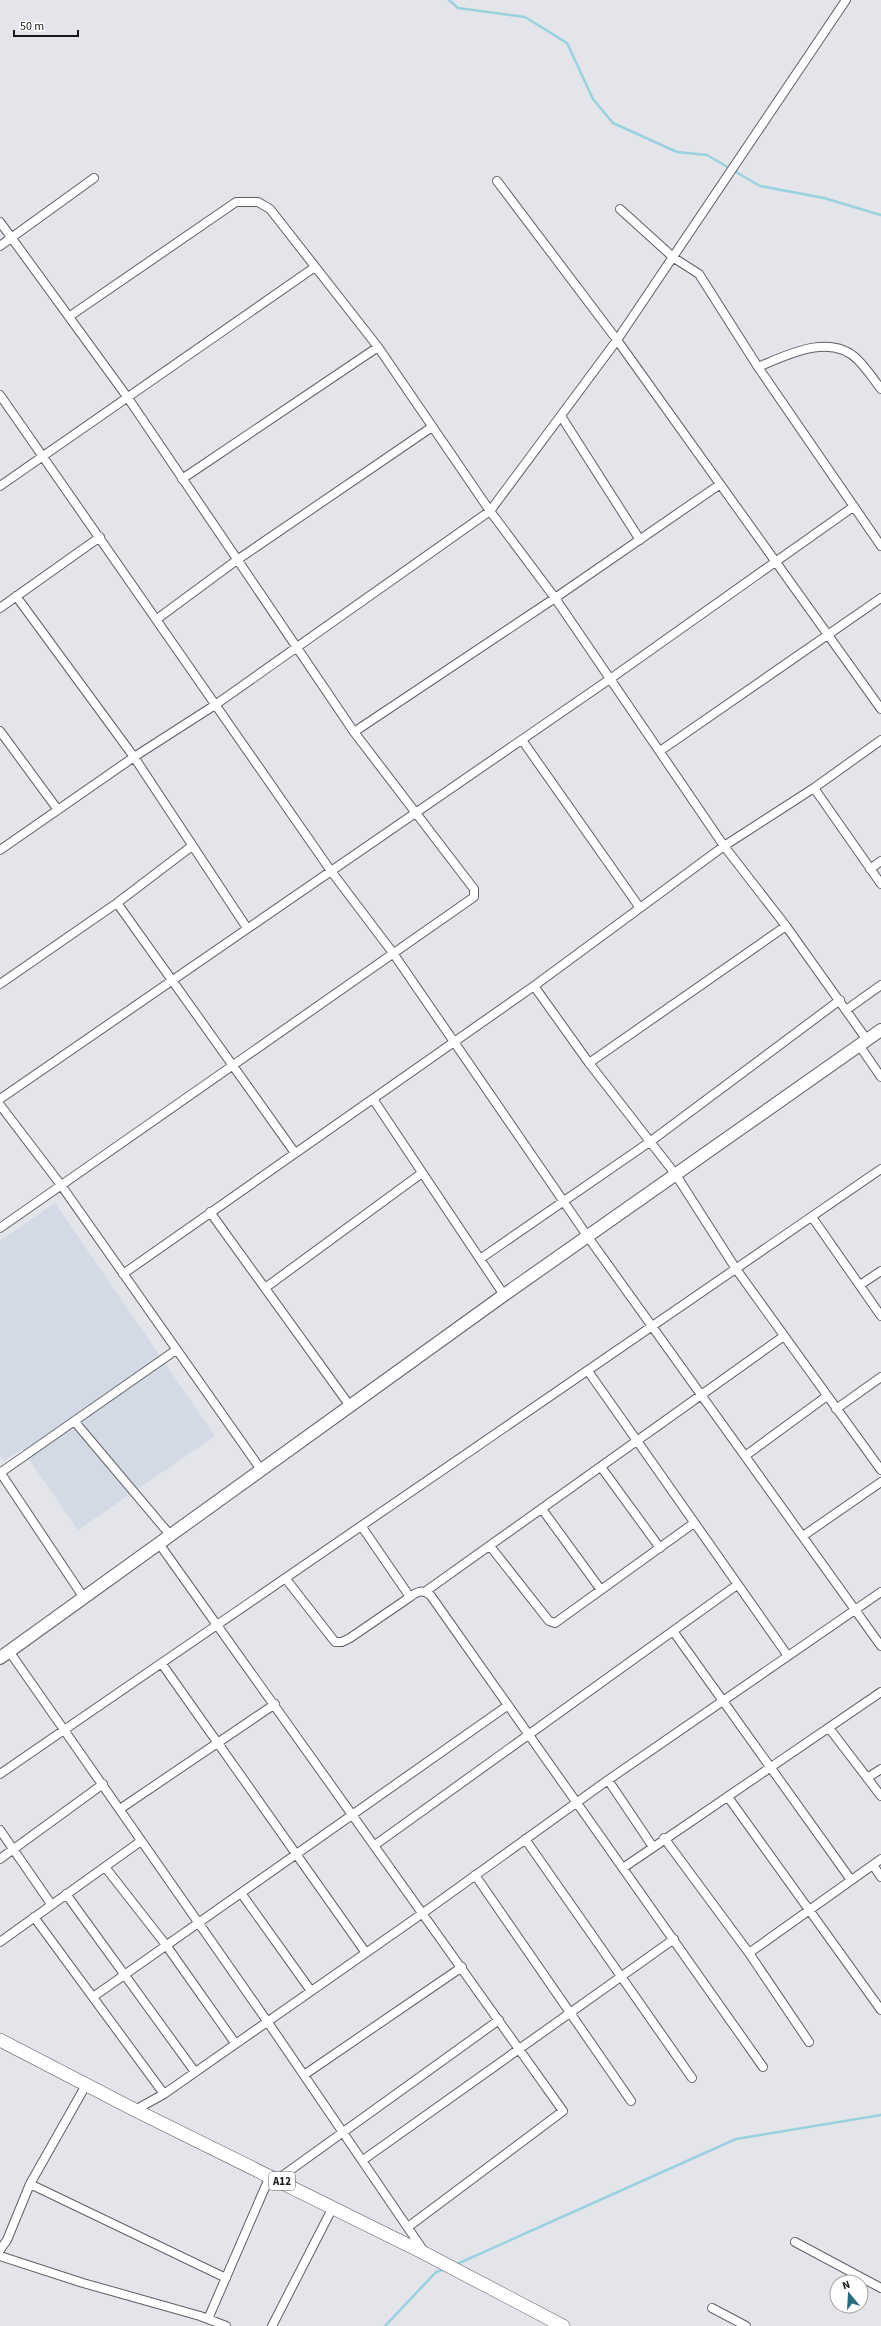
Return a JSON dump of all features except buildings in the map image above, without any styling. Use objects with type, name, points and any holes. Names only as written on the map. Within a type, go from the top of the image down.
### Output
[{"type":"main road","name":"A12","points":[[0,2040],[135,2110],[424,2253],[557,2325]]},
{"type":"street","points":[[0,850],[134,757],[215,705],[490,511],[617,340],[674,258],[846,0]]},
{"type":"street","points":[[0,246],[94,178]]},
{"type":"street","points":[[497,181],[617,340],[719,485],[881,709]]},
{"type":"street","points":[[70,316],[236,202],[258,202],[270,209],[378,347],[490,511],[555,598],[724,846],[786,926],[840,1000],[881,1078]]},
{"type":"street","points":[[620,209],[674,258],[699,274],[758,367],[881,546]]},
{"type":"street","points":[[0,222],[70,316],[128,398],[354,732],[474,889],[474,897],[0,1228]]},
{"type":"street","points":[[0,486],[315,267]]},
{"type":"street","points":[[758,367],[791,353],[827,346],[844,350],[858,359],[881,390]]},
{"type":"street","points":[[182,479],[378,347]]},
{"type":"street","points":[[0,395],[44,456],[331,871],[393,953],[588,1236],[881,1646]]},
{"type":"street","points":[[561,416],[640,540]]},
{"type":"street","points":[[157,619],[237,560],[432,427]]},
{"type":"street","points":[[354,732],[555,598],[719,485]]},
{"type":"street","points":[[0,1099],[610,679],[853,507]]},
{"type":"street","points":[[0,608],[100,537]]},
{"type":"street","points":[[16,596],[134,757],[247,928]]},
{"type":"street","points":[[660,751],[881,598]]},
{"type":"street","points":[[0,731],[58,810]]},
{"type":"street","points":[[522,740],[640,908]]},
{"type":"street","points":[[123,1274],[534,986],[724,846],[814,788],[881,740]]},
{"type":"street","points":[[814,788],[881,884]]},
{"type":"street","points":[[0,984],[117,903],[192,846]]},
{"type":"street","points":[[870,869],[881,861]]},
{"type":"street","points":[[117,903],[295,1153]]},
{"type":"street","points":[[589,1063],[786,926]]},
{"type":"street","points":[[846,1010],[881,984]]},
{"type":"street","points":[[534,986],[589,1063],[676,1175],[736,1269],[881,1470]]},
{"type":"street","points":[[480,1259],[565,1202],[651,1141],[840,1000]]},
{"type":"street","points":[[424,2253],[363,2160],[103,1784],[65,1731],[4,1655],[262,1471],[504,1295],[881,1030]]},
{"type":"street","points":[[373,1099],[504,1295]]},
{"type":"street","points":[[0,1105],[61,1185],[262,1471]]},
{"type":"street","points":[[0,1774],[65,1731],[881,1169]]},
{"type":"street","points":[[265,1288],[422,1173]]},
{"type":"street","points":[[210,1212],[350,1406]]},
{"type":"street","points":[[812,1217],[881,1316]]},
{"type":"street","points":[[860,1285],[881,1271]]},
{"type":"street","points":[[286,1579],[335,1642],[342,1642],[417,1591],[426,1591],[784,1336]]},
{"type":"street","points":[[84,1598],[0,1473],[176,1350]]},
{"type":"street","points":[[588,1371],[736,1585],[788,1656]]},
{"type":"street","points":[[836,1409],[881,1376]]},
{"type":"street","points":[[746,1456],[827,1396]]},
{"type":"street","points":[[75,1422],[171,1536]]},
{"type":"street","points":[[601,1467],[660,1548]]},
{"type":"street","points":[[803,1536],[881,1482]]},
{"type":"street","points":[[542,1509],[601,1590]]},
{"type":"street","points":[[490,1546],[549,1621],[555,1623],[694,1523]]},
{"type":"street","points":[[362,1527],[410,1596]]},
{"type":"street","points":[[160,1544],[424,1913],[563,2111],[408,2227]]},
{"type":"street","points":[[375,1845],[736,1585]]},
{"type":"street","points":[[426,1591],[674,1939],[762,2067]]},
{"type":"street","points":[[135,2110],[164,2094],[235,2043],[424,1913],[608,1780],[881,1592]]},
{"type":"street","points":[[673,1631],[851,1880]]},
{"type":"street","points":[[162,1664],[366,1953]]},
{"type":"street","points":[[623,1868],[664,1838],[772,1768],[881,1692]]},
{"type":"street","points":[[120,1809],[274,1704]]},
{"type":"street","points":[[93,1997],[507,1706]]},
{"type":"street","points":[[829,1728],[881,1796]]},
{"type":"street","points":[[867,1778],[881,1769]]},
{"type":"street","points":[[608,1780],[652,1847]]},
{"type":"street","points":[[0,1859],[103,1784]]},
{"type":"street","points":[[728,1797],[881,2010]]},
{"type":"street","points":[[0,1830],[51,1904]]},
{"type":"street","points":[[664,1838],[748,1953],[809,2042]]},
{"type":"street","points":[[525,1839],[692,2078]]},
{"type":"street","points":[[0,1942],[141,1841]]},
{"type":"street","points":[[748,1953],[881,1859]]},
{"type":"street","points":[[873,1865],[881,1877]]},
{"type":"street","points":[[105,1867],[166,1945],[235,2043]]},
{"type":"street","points":[[475,1875],[632,2101]]},
{"type":"street","points":[[241,1893],[310,1991]]},
{"type":"street","points":[[66,1894],[126,1974],[195,2072]]},
{"type":"street","points":[[34,1917],[164,2094]]},
{"type":"street","points":[[363,2160],[674,1939]]},
{"type":"street","points":[[304,2075],[462,1967]]},
{"type":"street","points":[[208,2319],[274,2178],[499,2020]]},
{"type":"street","points":[[0,2250],[7,2240],[30,2184],[86,2085]]},
{"type":"street","points":[[30,2184],[226,2278]]},
{"type":"street","points":[[272,2326],[333,2207]]},
{"type":"street","points":[[795,2242],[881,2288]]},
{"type":"street","points":[[0,2256],[83,2283],[208,2319],[226,2326]]},
{"type":"street","points":[[712,2308],[746,2326]]},
{"type":"shaded area","points":[[55,1203],[215,1436],[78,1530],[22,1449],[4,1461],[0,1455],[0,1241]]},
{"type":"waterway","points":[[449,0],[458,8],[525,17],[567,43],[593,99],[613,123],[677,152],[707,155],[760,186],[824,198],[881,215]]},
{"type":"waterway","points":[[457,2264],[736,2139],[881,2115]]},
{"type":"waterway","points":[[385,2326],[436,2272],[445,2269]]}]
